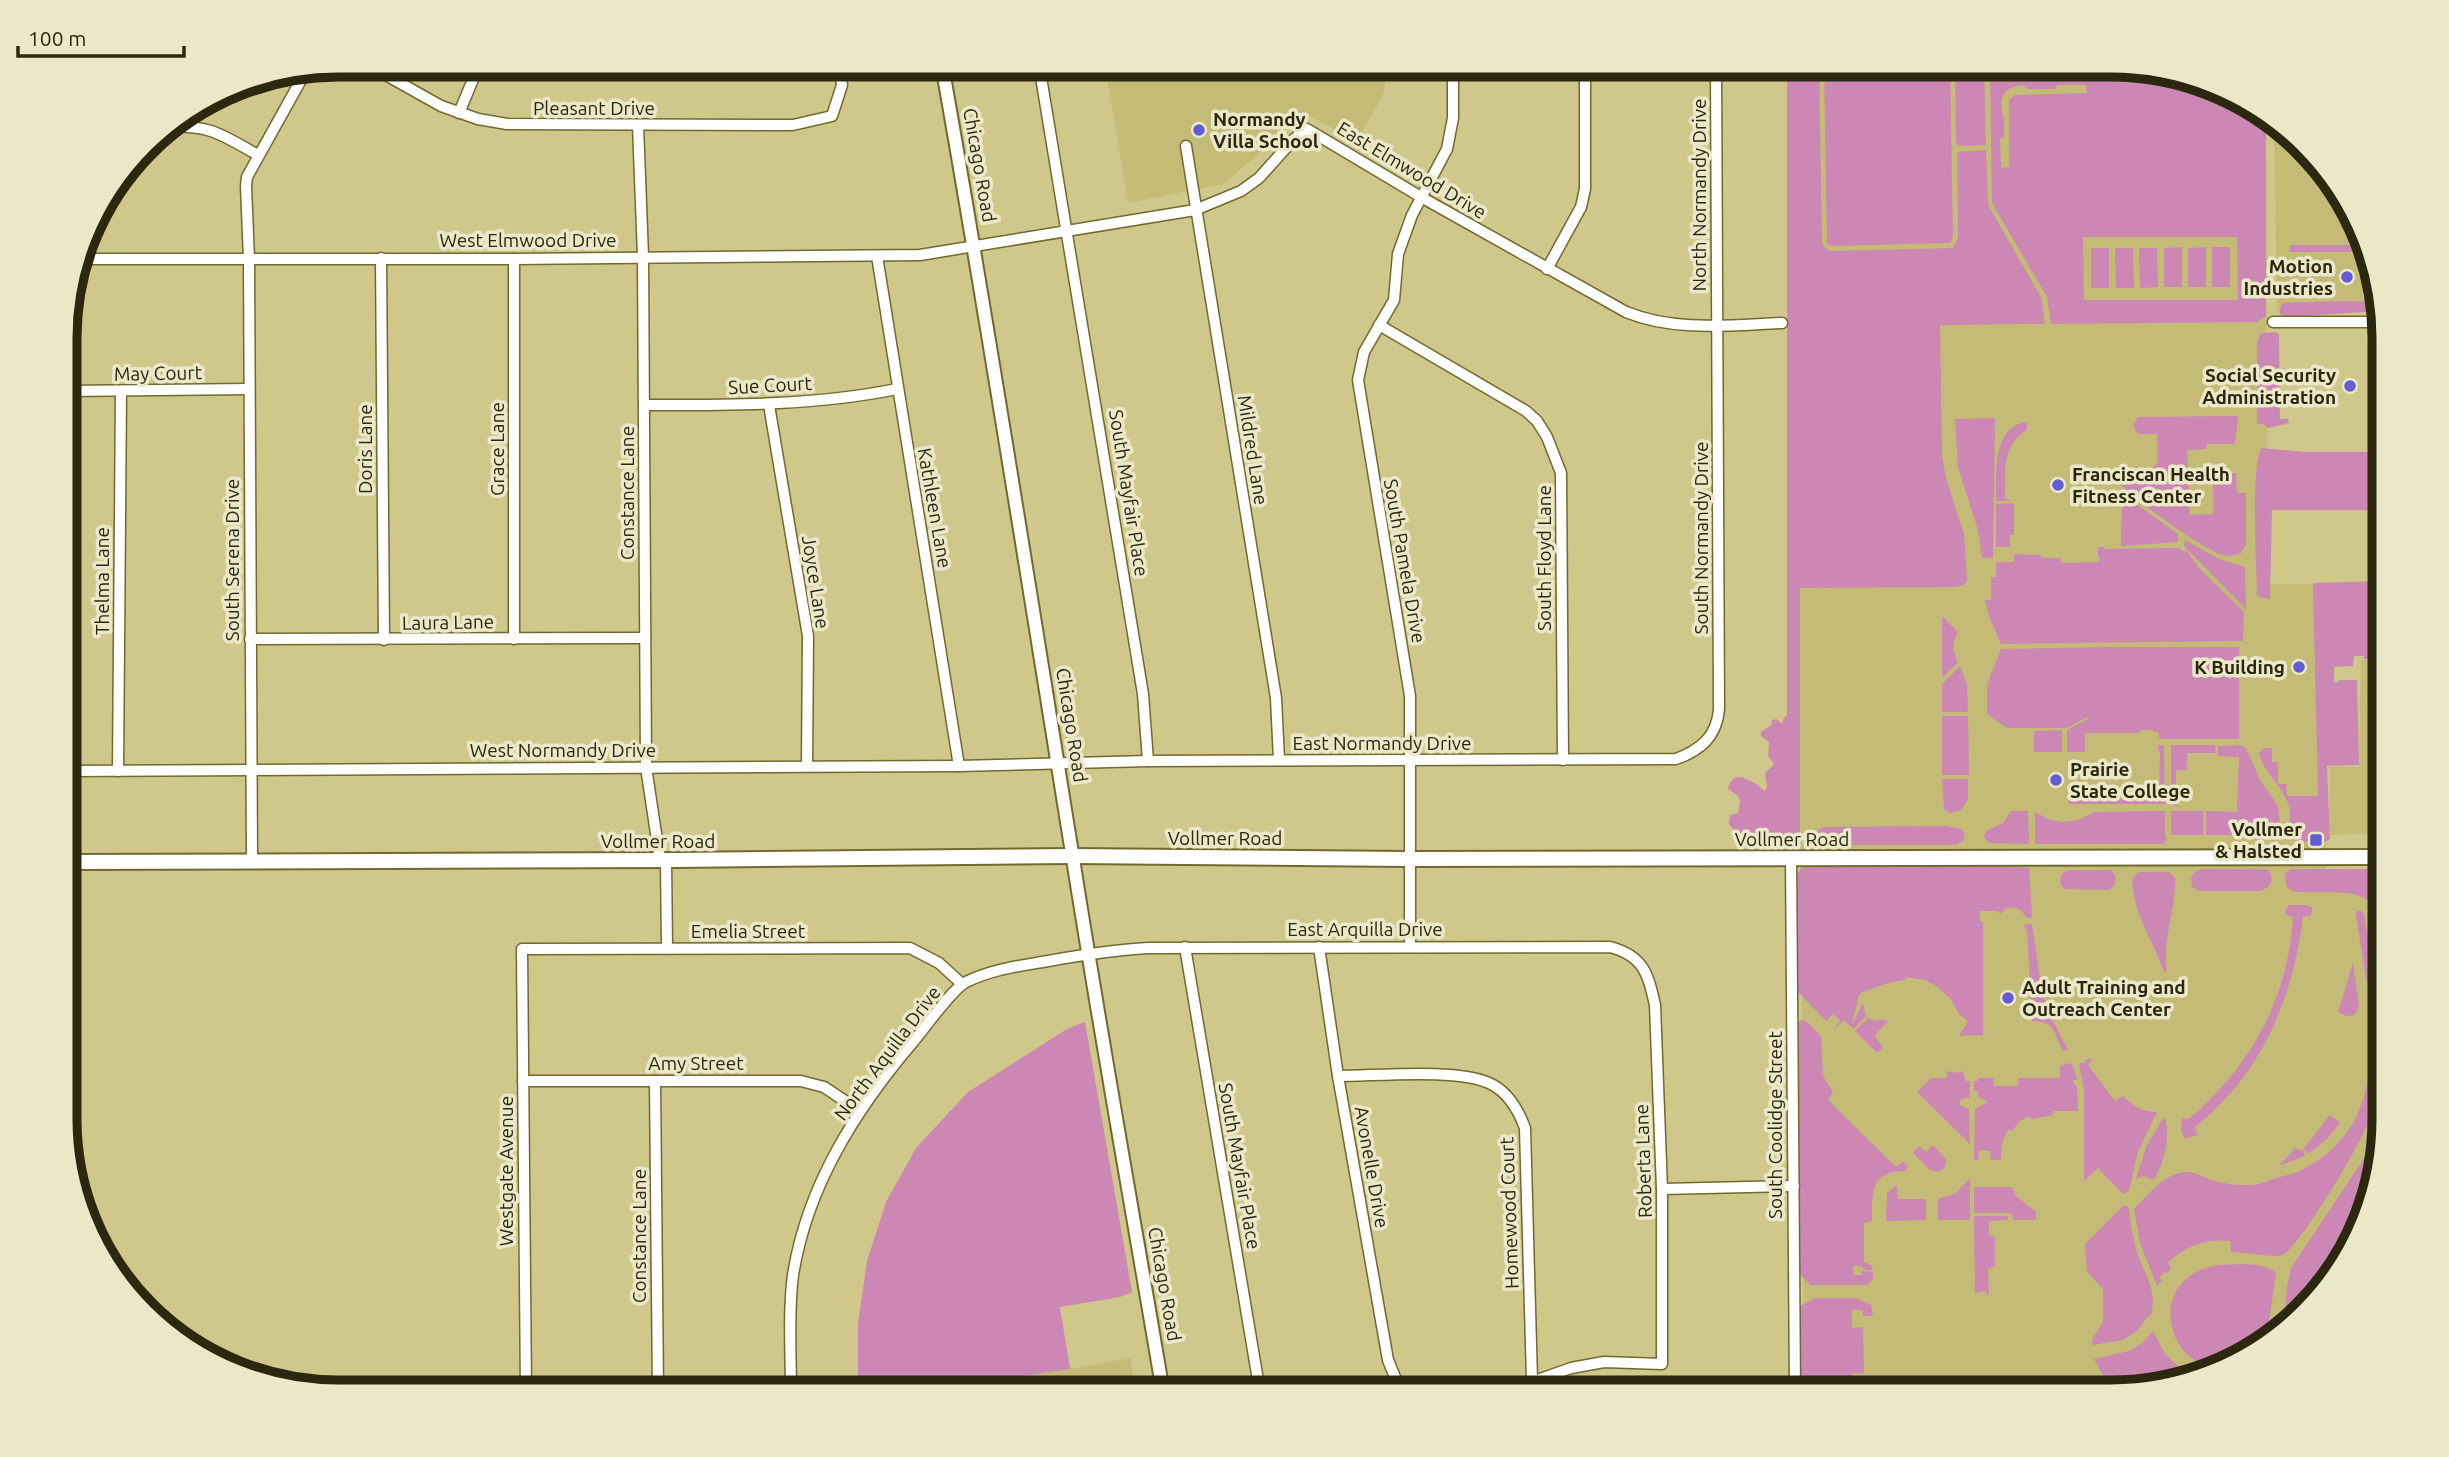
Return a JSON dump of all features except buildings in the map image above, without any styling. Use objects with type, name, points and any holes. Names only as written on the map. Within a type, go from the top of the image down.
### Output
[{"type":"main road","name":"Vollmer Road","points":[[77,862],[1072,856],[1408,859],[2372,858]]},
{"type":"street","name":"Pleasant Drive","points":[[389,77],[459,113],[507,124],[638,125],[793,125],[832,116],[842,85],[841,77]]},
{"type":"street","points":[[459,113],[474,77]]},
{"type":"street","name":"Chicago Road","points":[[944,77],[1161,1380]]},
{"type":"street","name":"South Mayfair Place","points":[[1041,77],[1143,694],[1148,761]]},
{"type":"street","name":"South Pamela Drive","points":[[1410,946],[1410,695],[1358,390],[1360,362],[1394,300],[1398,254],[1412,215],[1442,162],[1451,137],[1453,77]]},
{"type":"street","points":[[1547,269],[1581,207],[1585,189],[1585,77]]},
{"type":"street","name":"North Normandy Drive","points":[[1716,77],[1717,325]]},
{"type":"street","name":"South Serena Drive","points":[[252,861],[246,186],[258,155],[301,80]]},
{"type":"street","name":"Constance Lane","points":[[638,125],[645,405],[646,767],[663,860],[667,948]]},
{"type":"street","points":[[186,126],[214,130],[258,155]]},
{"type":"street","name":"East Elmwood Drive","points":[[974,246],[1195,210],[1241,191],[1259,178],[1294,139],[1307,129],[1547,269],[1643,319],[1683,325],[1782,323]]},
{"type":"street","name":"Mildred Lane","points":[[1186,146],[1276,698],[1279,760]]},
{"type":"street","name":"West Elmwood Drive","points":[[89,259],[877,256],[920,255],[974,246]]},
{"type":"street","name":"Kathleen Lane","points":[[877,256],[959,766]]},
{"type":"street","name":"Doris Lane","points":[[381,258],[384,640]]},
{"type":"street","name":"Grace Lane","points":[[514,259],[514,639]]},
{"type":"street","points":[[2273,322],[2371,322]]},
{"type":"street","name":"South Floyd Lane","points":[[1379,325],[1512,401],[1536,421],[1547,437],[1561,473],[1563,760]]},
{"type":"street","name":"South Normandy Drive","points":[[1702,747],[1717,724],[1719,709],[1717,325]]},
{"type":"street","name":"May Court","points":[[77,391],[249,389]]},
{"type":"street","name":"Sue Court","points":[[645,405],[769,405],[856,397],[897,389]]},
{"type":"street","name":"Thelma Lane","points":[[118,771],[121,391]]},
{"type":"street","name":"Joyce Lane","points":[[769,405],[808,636],[807,766]]},
{"type":"street","name":"Laura Lane","points":[[250,639],[645,638]]},
{"type":"street","name":"East Normandy Drive","points":[[1059,762],[1676,759],[1702,747]]},
{"type":"street","name":"West Normandy Drive","points":[[77,771],[959,766],[1059,762]]},
{"type":"street","name":"South Coolidge Street","points":[[1791,858],[1795,1380]]},
{"type":"street","name":"East Arquilla Drive","points":[[1089,954],[1185,947],[1602,946],[1624,951],[1638,961]]},
{"type":"street","name":"South Mayfair Place","points":[[1185,947],[1258,1380]]},
{"type":"street","name":"Avonelle Drive","points":[[1319,947],[1338,1076],[1388,1360],[1396,1380]]},
{"type":"street","name":"Emelia Street","points":[[522,949],[910,948],[939,962],[962,984]]},
{"type":"street","name":"Westgate Avenue","points":[[522,949],[526,1380]]},
{"type":"street","name":"North Aquilla Drive","points":[[791,1380],[791,1293],[807,1212],[835,1153],[860,1111],[962,984],[1003,969],[1089,954]]},
{"type":"street","name":"Roberta Lane","points":[[1535,1380],[1571,1368],[1604,1362],[1662,1364],[1662,1189],[1655,1005],[1649,975],[1638,961]]},
{"type":"street","name":"Homewood Court","points":[[1338,1076],[1459,1075],[1489,1083],[1518,1109],[1525,1128],[1532,1380]]},
{"type":"street","name":"Amy Street","points":[[523,1080],[801,1081],[824,1087],[860,1111]]},
{"type":"street","name":"Constance Lane","points":[[656,1080],[658,1380]]},
{"type":"street","points":[[1662,1189],[1794,1186]]},
{"type":"shaded area","name":"Normandy Villa School","points":[[1107,77],[1385,77],[1382,97],[1356,142],[1311,116],[1287,124],[1279,136],[1224,184],[1128,203]]},
{"type":"shaded area","name":"Prairie State College","points":[[1787,77],[2145,79],[2195,91],[2242,112],[2266,128],[2268,584],[2323,584],[2326,875],[2372,877],[2372,1119],[2367,1170],[2345,1235],[2328,1264],[2296,1304],[2256,1336],[2227,1353],[2179,1371],[2145,1378],[1804,1380],[1801,846],[1787,845]]},
{"type":"shaded area","points":[[1787,77],[1819,77],[1824,247],[1830,251],[1953,248],[1958,239],[1957,152],[1986,150],[1988,205],[2041,297],[2045,324],[1940,325],[1942,455],[1946,478],[1964,534],[1967,581],[1956,587],[1800,588],[1800,837],[1786,846],[1754,845],[1752,839],[1737,834],[1729,824],[1730,815],[1738,813],[1740,801],[1737,795],[1728,789],[1730,782],[1739,777],[1750,780],[1765,791],[1765,773],[1774,764],[1768,756],[1769,742],[1761,736],[1761,732],[1771,725],[1772,720],[1776,719],[1782,724],[1787,716]]},
{"type":"shaded area","points":[[1824,77],[1950,77],[1953,236],[1950,243],[1827,244]]},
{"type":"shaded area","points":[[1955,77],[1984,77],[1986,145],[1959,146],[1956,143]]},
{"type":"shaded area","points":[[1990,77],[2145,79],[2179,86],[2211,97],[2242,112],[2266,128],[2266,316],[2257,322],[2051,324],[2047,297],[1992,203]],"holes":[[[2024,85],[2027,89],[2086,85],[2087,93],[2015,95],[2009,100],[2009,167],[2001,168],[2000,138],[2004,138],[2002,99],[2011,88]],[[2083,237],[2237,237],[2238,300],[2084,300]]]},
{"type":"shaded area","points":[[2274,135],[2296,153],[2337,207],[2358,254],[2370,310],[2277,311]]},
{"type":"shaded area","points":[[2290,245],[2355,245],[2357,252],[2289,252]]},
{"type":"shaded area","points":[[2182,247],[2182,287],[2164,287],[2164,248]]},
{"type":"shaded area","points":[[2206,247],[2206,287],[2188,287],[2188,248]]},
{"type":"shaded area","points":[[2212,247],[2230,247],[2230,287],[2212,287]]},
{"type":"shaded area","points":[[2091,248],[2109,248],[2109,288],[2091,288]]},
{"type":"shaded area","points":[[2115,248],[2133,248],[2134,288],[2116,288]]},
{"type":"shaded area","points":[[2139,248],[2157,248],[2158,287],[2140,288]]},
{"type":"shaded area","points":[[2370,302],[2370,312],[2284,317],[2279,313],[2282,303]]},
{"type":"shaded area","points":[[2277,332],[2280,419],[2288,419],[2289,423],[2268,428],[2257,424],[2257,342],[2261,333]]},
{"type":"shaded area","points":[[2238,416],[2235,444],[2207,444],[2206,449],[2187,450],[2190,515],[2213,514],[2213,482],[2222,480],[2227,473],[2236,473],[2237,493],[2246,493],[2246,545],[2241,553],[2228,556],[2209,549],[2180,531],[2149,509],[2114,478],[2153,478],[2153,467],[2157,464],[2157,434],[2138,434],[2133,426],[2138,417]]},
{"type":"shaded area","points":[[1995,418],[1993,558],[1982,558],[1978,530],[1958,467],[1955,419]]},
{"type":"shaded area","points":[[2027,422],[2027,430],[2013,444],[2006,460],[2005,499],[2012,501],[1996,501],[1998,454],[2002,442],[2015,426]]},
{"type":"shaded area","points":[[2262,448],[2304,452],[2372,452],[2372,510],[2272,510],[2269,599],[2257,596],[2255,494],[2258,457]]},
{"type":"shaded area","points":[[2122,496],[2178,534],[2178,542],[2121,546]]},
{"type":"shaded area","points":[[2014,503],[2014,535],[2010,535],[2010,547],[1996,547],[1996,504]]},
{"type":"shaded area","points":[[2185,540],[2219,559],[2245,567],[2246,609],[2184,546]]},
{"type":"shaded area","points":[[2098,547],[2179,548],[2187,551],[2199,568],[2244,612],[2243,641],[2001,644],[1985,600],[1991,600],[1991,577],[1996,577],[1996,562],[2014,562],[2014,554],[2061,558],[2061,563],[2098,562]]},
{"type":"shaded area","points":[[2372,581],[2372,659],[2354,656],[2353,666],[2334,667],[2334,682],[2357,680],[2359,765],[2327,766],[2330,839],[2324,843],[2297,842],[2294,839],[2289,806],[2259,753],[2264,748],[2272,748],[2272,762],[2278,762],[2278,784],[2286,784],[2287,796],[2318,796],[2313,583]]},
{"type":"shaded area","points":[[1942,616],[1958,632],[1954,647],[1958,662],[1942,678]]},
{"type":"shaded area","points":[[2239,647],[2239,739],[2159,739],[2159,733],[2152,730],[2141,730],[2139,733],[2085,733],[2085,752],[2067,752],[2067,730],[2088,719],[2087,717],[2067,728],[2007,728],[1987,714],[1987,684],[2001,649]]},
{"type":"shaded area","points":[[2361,660],[2372,660],[2372,833],[2329,835],[2330,767],[2359,767]]},
{"type":"shaded area","points":[[1960,666],[1967,684],[1968,712],[1942,712],[1942,684]]},
{"type":"shaded area","points":[[1942,716],[1968,716],[1969,775],[1942,775]]},
{"type":"shaded area","points":[[2062,730],[2062,752],[2034,752],[2034,731]]},
{"type":"shaded area","points":[[2158,745],[2164,745],[2165,804],[2068,804],[2069,799],[2158,798]]},
{"type":"shaded area","points":[[2171,745],[2215,745],[2216,753],[2187,753],[2187,770],[2176,770],[2176,805],[2183,807],[2171,804]]},
{"type":"shaded area","points":[[2242,745],[2247,750],[2260,780],[2278,806],[2281,835],[2206,835],[2206,811],[2237,812],[2239,757],[2218,756],[2218,746]]},
{"type":"shaded area","points":[[1942,779],[1968,779],[1968,799],[1961,810],[1950,813],[1944,809]]},
{"type":"shaded area","points":[[2011,811],[2028,811],[2029,844],[1989,843],[1984,837],[1986,831],[2003,823]]},
{"type":"shaded area","points":[[2165,811],[2167,840],[2163,844],[2035,844],[2035,812],[2050,820],[2063,822],[2078,820],[2094,812]]},
{"type":"shaded area","points":[[2171,811],[2203,811],[2203,835],[2171,835]]},
{"type":"shaded area","points":[[1947,826],[1962,829],[1965,835],[1963,841],[1956,845],[1823,845],[1817,842],[1815,837],[1818,830],[1825,827]]},
{"type":"shaded area","points":[[1964,864],[2029,868],[2032,918],[2026,918],[2021,910],[2012,907],[2006,908],[2000,914],[1998,911],[1980,911],[1980,921],[1983,922],[1983,1035],[1959,1036],[1968,1021],[1959,1014],[1950,998],[1925,980],[1906,977],[1905,980],[1862,992],[1858,997],[1852,1025],[1863,1003],[1866,1016],[1853,1029],[1844,1020],[1834,1029],[1840,1020],[1833,1014],[1826,1021],[1797,991],[1796,877],[1801,868],[1807,865]]},
{"type":"shaded area","points":[[2201,869],[2267,869],[2272,880],[2268,887],[2261,891],[2200,891],[2192,887],[2191,878]]},
{"type":"shaded area","points":[[2292,869],[2372,869],[2372,906],[2359,896],[2349,893],[2292,891],[2286,885],[2286,872]]},
{"type":"shaded area","points":[[2111,870],[2116,876],[2114,886],[2109,890],[2065,889],[2061,885],[2061,878],[2064,872]]},
{"type":"shaded area","points":[[2139,872],[2169,872],[2175,878],[2166,948],[2167,971],[2164,972],[2144,927],[2133,892],[2132,879]]},
{"type":"shaded area","points":[[2289,905],[2312,907],[2311,916],[2303,917],[2291,977],[2270,1033],[2238,1084],[2195,1127],[2198,1135],[2185,1139],[2181,1130],[2182,1118],[2189,1119],[2231,1077],[2262,1029],[2274,1003],[2290,947],[2293,917],[2286,915],[2285,911]]},
{"type":"shaded area","points":[[2360,910],[2364,914],[2372,962],[2372,1039],[2369,996],[2356,912]]},
{"type":"shaded area","points":[[2026,924],[2032,924],[2042,992],[2050,1015],[2068,1050],[2063,1051],[2050,1026],[2032,1021],[2027,930],[2024,927]]},
{"type":"shaded area","points":[[2353,963],[2359,1005],[2355,1015],[2347,1016],[2338,1012]]},
{"type":"shaded area","points":[[1868,1018],[1875,1021],[1884,1019],[1888,1022],[1875,1037],[1883,1047],[1877,1053],[1855,1031]]},
{"type":"shaded area","points":[[1801,1020],[1806,1021],[1821,1036],[1823,1076],[1833,1092],[1828,1100],[1896,1167],[1903,1161],[1908,1166],[1905,1171],[1885,1175],[1875,1186],[1872,1221],[1864,1223],[1864,1262],[1871,1265],[1873,1270],[1853,1266],[1854,1275],[1862,1275],[1862,1271],[1873,1272],[1873,1279],[1867,1285],[1811,1285],[1800,1275],[1797,1024]]},
{"type":"shaded area","points":[[1085,1022],[1132,1292],[1120,1297],[1060,1307],[1070,1369],[997,1380],[858,1380],[858,1324],[867,1261],[886,1202],[916,1148],[968,1092],[1067,1029]]},
{"type":"shaded area","points":[[2089,1058],[2092,1060],[2088,1065],[2115,1101],[2123,1096],[2139,1108],[2157,1112],[2138,1152],[2129,1191],[2123,1194],[2098,1168],[2084,1181],[2084,1090],[2079,1063],[2084,1063]]},
{"type":"shaded area","points":[[2371,1059],[2372,1113],[2366,1129],[2330,1193],[2289,1249],[2280,1256],[2272,1256],[2231,1252],[2230,1241],[2204,1242],[2181,1252],[2168,1262],[2171,1269],[2167,1273],[2164,1272],[2159,1279],[2162,1281],[2157,1286],[2140,1243],[2134,1209],[2164,1180],[2178,1173],[2192,1172],[2220,1182],[2251,1185],[2295,1173],[2316,1162],[2342,1139],[2352,1126],[2365,1095]]},
{"type":"shaded area","points":[[2072,1064],[2077,1079],[2073,1081],[2074,1085],[2077,1085],[2078,1111],[2053,1111],[2053,1115],[2032,1119],[2029,1116],[2019,1122],[2012,1131],[2009,1129],[2007,1132],[2002,1144],[2001,1160],[1991,1160],[1990,1151],[1981,1150],[1978,1152],[1979,1160],[1974,1160],[1975,1109],[1988,1102],[1978,1097],[1978,1091],[1974,1091],[1974,1081],[1978,1081],[1978,1078],[1993,1078],[1994,1086],[2018,1086],[2018,1078],[2060,1078],[2060,1066]]},
{"type":"shaded area","points":[[1947,1071],[1963,1071],[1966,1081],[1970,1081],[1970,1097],[1961,1099],[1959,1105],[1969,1109],[1970,1146],[1917,1092],[1931,1078],[1947,1078]]},
{"type":"shaded area","points":[[2330,1115],[2340,1123],[2327,1139],[2308,1154],[2303,1150],[2305,1155],[2302,1157],[2279,1166],[2295,1148],[2302,1151]]},
{"type":"shaded area","points":[[2163,1118],[2166,1120],[2167,1136],[2158,1173],[2154,1180],[2144,1176],[2136,1179],[2146,1147]]},
{"type":"shaded area","points":[[1933,1145],[1946,1159],[1945,1167],[1939,1172],[1930,1170],[1913,1153],[1919,1146],[1926,1152]]},
{"type":"shaded area","points":[[2370,1145],[2363,1187],[2345,1235],[2318,1278],[2284,1314],[2291,1268]]},
{"type":"shaded area","points":[[1970,1178],[1970,1220],[1938,1220],[1938,1199],[1956,1193]]},
{"type":"shaded area","points":[[1897,1185],[1898,1199],[1926,1199],[1926,1220],[1886,1221],[1887,1193]]},
{"type":"shaded area","points":[[1974,1187],[2012,1187],[2015,1195],[2036,1212],[2036,1220],[2013,1220],[2012,1213],[1974,1213]]},
{"type":"shaded area","points":[[2124,1205],[2129,1208],[2135,1246],[2150,1286],[2152,1309],[2150,1317],[2148,1316],[2138,1330],[2123,1340],[2092,1345],[2092,1339],[2103,1322],[2103,1289],[2087,1272],[2085,1244]]},
{"type":"shaded area","points":[[1974,1216],[2008,1216],[2008,1220],[1989,1221],[1989,1235],[1995,1237],[1995,1267],[1988,1268],[1989,1295],[1984,1291],[1975,1294]]},
{"type":"shaded area","points":[[2240,1264],[2256,1265],[2276,1273],[2268,1327],[2242,1345],[2202,1363],[2186,1353],[2176,1339],[2171,1321],[2172,1303],[2179,1286],[2194,1273],[2218,1265]]},
{"type":"shaded area","points":[[1815,1298],[1856,1298],[1871,1305],[1873,1316],[1863,1316],[1863,1310],[1852,1310],[1852,1328],[1863,1327],[1864,1374],[1852,1373],[1852,1380],[1801,1380],[1800,1306]]},
{"type":"shaded area","points":[[2153,1331],[2165,1354],[2182,1370],[2145,1378],[2104,1380],[2094,1359],[2129,1351],[2142,1343]]},
{"type":"shaded area","points":[[1130,1358],[1134,1380],[997,1380]]},
{"type":"place","name":"Normandy Villa School","points":[[1199,130]]},
{"type":"place","name":"Motion Industries","points":[[2347,277]]},
{"type":"place","name":"Social Security Administration","points":[[2350,386]]},
{"type":"place","name":"Franciscan Health Fitness Center","points":[[2058,485]]},
{"type":"place","name":"K Building","points":[[2299,667]]},
{"type":"place","name":"Prairie State College","points":[[2056,780]]},
{"type":"place","name":"Vollmer & Halsted","points":[[2316,840]]},
{"type":"place","name":"Adult Training and Outreach Center","points":[[2008,998]]}]
